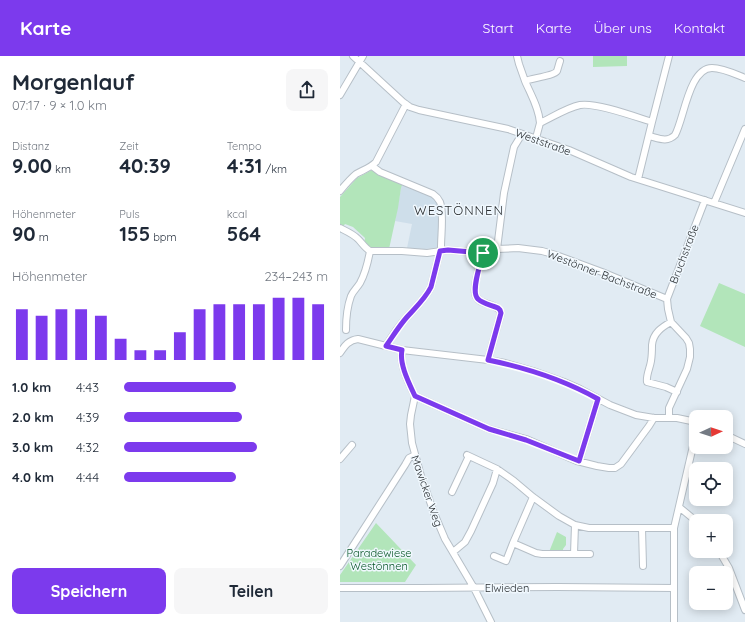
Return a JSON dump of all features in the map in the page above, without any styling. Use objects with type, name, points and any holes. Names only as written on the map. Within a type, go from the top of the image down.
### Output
[{"type":"street","name":"Weststraße","points":[[353,56],[406,104],[419,110],[508,129],[569,150],[638,179],[745,213]]},
{"type":"street","points":[[340,94],[363,56]]},
{"type":"street","points":[[517,56],[525,81],[540,116],[540,123],[536,138]]},
{"type":"street","points":[[638,179],[669,56]]},
{"type":"street","points":[[525,81],[530,78],[554,74],[560,61]]},
{"type":"street","points":[[649,136],[665,140],[672,138],[675,135],[693,84],[698,74],[706,68],[722,69],[745,78]]},
{"type":"street","points":[[340,191],[356,174],[372,166],[376,162],[406,104]]},
{"type":"street","points":[[540,123],[580,105],[604,108],[652,122]]},
{"type":"street","points":[[714,203],[745,129]]},
{"type":"street","points":[[498,249],[504,193],[514,147],[522,134]]},
{"type":"street","points":[[372,166],[380,172],[433,194],[440,203],[442,210],[440,249],[431,287],[386,346]]},
{"type":"street","name":"Bruchstraße","points":[[667,299],[705,200]]},
{"type":"street","points":[[340,228],[352,234],[370,251],[360,284],[350,298],[343,330],[351,340]]},
{"type":"street","name":"Westönner Bachstraße","points":[[370,251],[427,253],[440,249],[483,253],[498,249],[518,248],[542,251],[602,272],[667,299]]},
{"type":"street","points":[[483,253],[475,284],[476,297],[479,300],[498,308],[501,313],[488,360]]},
{"type":"street","points":[[667,299],[671,322],[686,338],[690,349],[688,364],[669,408],[669,418]]},
{"type":"street","points":[[671,322],[660,329],[653,337],[647,382],[666,387],[677,392]]},
{"type":"street","points":[[340,352],[351,340],[358,339],[402,350],[505,363],[539,373],[580,389],[610,405],[636,415],[654,418],[677,418],[689,421]]},
{"type":"street","points":[[402,350],[402,365],[415,396],[489,429],[526,440],[579,461],[603,467],[614,468],[618,466],[650,426],[654,418]]},
{"type":"street","name":"Mawicker Weg","points":[[415,396],[410,424],[412,443],[434,513],[445,539],[474,588],[491,622]]},
{"type":"street","points":[[579,461],[598,399]]},
{"type":"street","points":[[733,438],[745,444]]},
{"type":"street","points":[[340,459],[352,445]]},
{"type":"street","points":[[674,622],[674,528],[691,454]]},
{"type":"street","points":[[340,566],[409,458],[415,455]]},
{"type":"street","points":[[452,492],[468,456],[497,469],[559,516],[575,525],[589,528],[674,528]]},
{"type":"street","points":[[453,552],[465,542],[471,531],[493,483],[497,469]]},
{"type":"street","points":[[494,556],[506,561],[533,497]]},
{"type":"street","points":[[679,507],[689,515]]},
{"type":"street","points":[[574,554],[575,525]]},
{"type":"street","points":[[642,528],[643,566]]},
{"type":"street","points":[[513,542],[536,553],[542,554],[590,554]]},
{"type":"street","points":[[723,558],[729,568],[745,610]]},
{"type":"street","name":"Elwieden","points":[[340,588],[674,588]]},
{"type":"shaded area","points":[[403,183],[435,198],[440,209],[440,247],[425,249],[407,248],[412,224],[395,221]]},
{"type":"green space","points":[[593,56],[627,56],[627,66],[593,67]]},
{"type":"green space","points":[[372,170],[403,183],[389,249],[371,250],[364,243],[365,238],[353,227],[345,224],[342,228],[340,227],[340,197],[357,178]]},
{"type":"green space","points":[[719,283],[745,294],[745,347],[700,326]]},
{"type":"green space","name":"Paradewiese Westönnen","points":[[376,523],[416,565],[405,582],[340,582],[340,575]]},
{"type":"green space","points":[[557,532],[566,537],[566,545],[563,552],[549,552]]},
{"type":"district","name":"WESTÖNNEN","points":[[459,210]]},
{"type":"route","points":[[448,250],[483,253],[475,284],[476,297],[482,302],[498,308],[501,313],[488,360],[533,371],[564,382],[598,399],[579,461],[526,440],[489,429],[415,396],[402,365],[402,350],[386,346],[431,287],[440,251],[448,250]]}]
